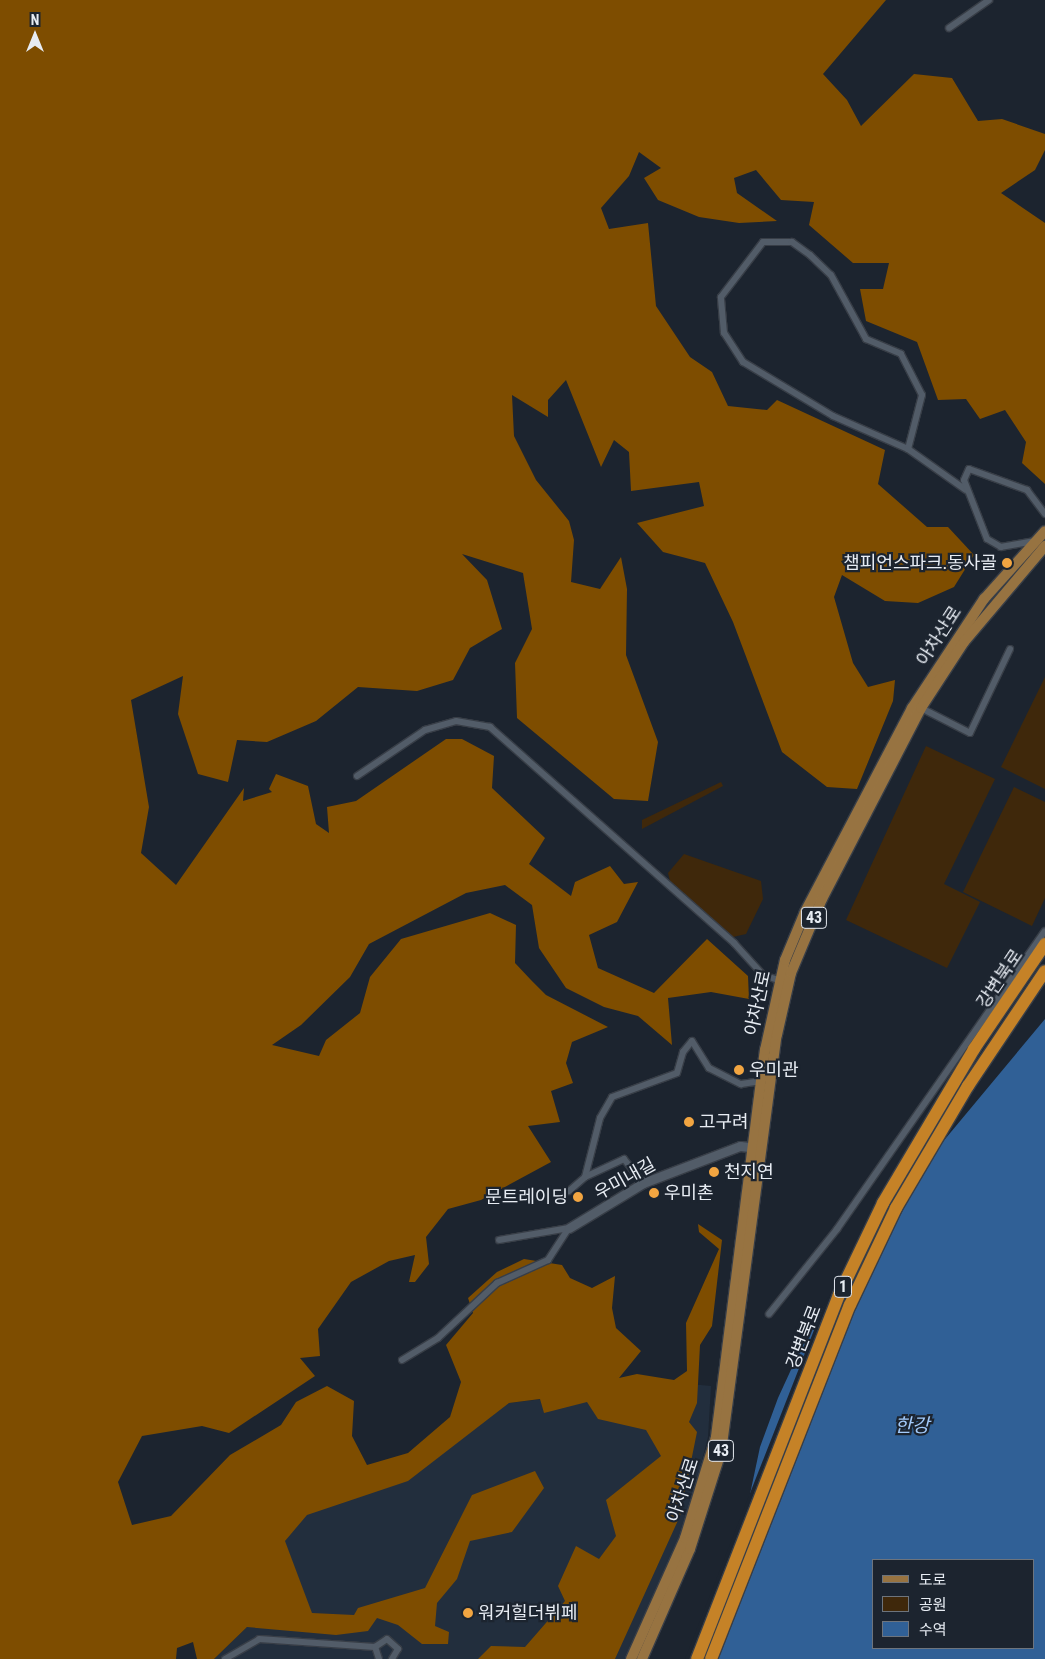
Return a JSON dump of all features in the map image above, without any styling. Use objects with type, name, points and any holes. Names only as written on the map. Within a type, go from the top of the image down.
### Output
[{"type":"highway","name":"강변북로","points":[[697,1659],[839,1295],[883,1203],[974,1049],[1045,944]]},
{"type":"highway","name":"강변북로","points":[[711,1659],[850,1306],[896,1208],[968,1086],[1045,971]]},
{"type":"main road","name":"아차산로","points":[[642,1659],[713,1483],[725,1433],[736,1350],[762,1081],[782,982],[801,934],[912,708],[984,599],[1045,531]]},
{"type":"main road","name":"아차산로","points":[[801,934],[921,708],[964,642],[1045,546]]},
{"type":"main road","name":"아차산로","points":[[631,1659],[685,1538],[716,1437],[778,999]]},
{"type":"street","points":[[949,28],[989,0]]},
{"type":"street","points":[[908,449],[922,395],[901,354],[866,339],[831,275],[810,255],[792,242],[763,242],[721,297],[724,333],[743,362],[833,416],[908,449],[966,490]]},
{"type":"street","points":[[1036,540],[1001,547],[987,539],[966,490],[964,480],[969,469],[1027,490],[1045,514]]},
{"type":"street","points":[[921,708],[970,733],[1010,650]]},
{"type":"street","points":[[357,776],[426,730],[456,721],[490,726],[734,943],[763,975],[782,982]]},
{"type":"street","points":[[769,1314],[837,1229],[1045,931]]},
{"type":"street","points":[[585,1177],[600,1118],[612,1097],[677,1073],[682,1052],[692,1041],[709,1068],[741,1084],[762,1081]]},
{"type":"street","name":"우미내길","points":[[402,1360],[438,1338],[497,1283],[548,1260],[569,1228],[643,1183],[740,1146],[757,1148]]},
{"type":"street","points":[[569,1191],[585,1177],[624,1159],[643,1183]]},
{"type":"street","points":[[499,1240],[569,1228]]},
{"type":"street","points":[[225,1659],[259,1639],[375,1647]]},
{"type":"street","points":[[375,1647],[379,1641],[394,1642],[398,1649],[392,1659]]},
{"type":"street","points":[[375,1647],[379,1659]]},
{"type":"shaded area","points":[[0,0],[886,0],[823,74],[847,100],[861,126],[914,74],[952,78],[978,121],[1002,119],[1045,134],[1045,150],[1035,170],[1001,193],[1045,223],[1045,484],[1022,463],[1026,442],[1005,410],[980,419],[966,399],[938,400],[917,342],[866,321],[860,289],[883,289],[889,263],[853,263],[809,225],[814,202],[781,200],[756,170],[734,178],[737,193],[777,221],[739,223],[699,217],[658,200],[644,178],[661,168],[639,152],[629,176],[601,208],[609,229],[648,223],[656,306],[690,357],[712,372],[728,406],[767,410],[777,400],[885,450],[878,484],[927,527],[948,527],[974,555],[954,587],[918,603],[885,601],[842,575],[834,597],[853,663],[868,687],[895,680],[893,701],[857,789],[827,787],[782,752],[733,622],[705,563],[663,552],[637,523],[704,506],[699,482],[631,491],[629,452],[614,440],[601,467],[566,380],[548,400],[548,417],[512,395],[514,436],[536,480],[569,521],[574,540],[571,582],[600,589],[621,557],[627,589],[626,655],[658,742],[648,801],[614,799],[517,718],[515,663],[532,629],[523,573],[462,554],[487,580],[502,629],[470,648],[453,680],[417,691],[358,687],[316,721],[267,742],[237,740],[228,782],[198,774],[178,714],[183,676],[131,700],[149,807],[141,853],[176,885],[244,788],[243,801],[272,792],[269,789],[276,774],[308,786],[316,824],[329,833],[327,807],[356,801],[446,739],[462,739],[494,756],[492,788],[545,838],[529,864],[571,896],[575,882],[610,866],[624,884],[638,882],[617,922],[589,935],[598,968],[654,993],[707,939],[748,976],[749,999],[711,992],[668,998],[672,1045],[638,1016],[604,1007],[566,988],[539,948],[532,905],[505,885],[466,893],[369,944],[350,977],[301,1025],[272,1045],[319,1056],[326,1040],[360,1013],[370,977],[401,939],[490,913],[516,925],[515,963],[546,995],[608,1027],[572,1042],[566,1063],[573,1083],[551,1091],[560,1122],[528,1126],[551,1162],[481,1200],[448,1209],[426,1237],[429,1264],[415,1282],[409,1282],[415,1255],[389,1261],[351,1282],[318,1329],[320,1356],[300,1358],[315,1376],[229,1433],[202,1426],[142,1436],[118,1482],[132,1525],[171,1516],[230,1455],[281,1425],[296,1402],[327,1386],[354,1401],[352,1436],[367,1465],[408,1453],[450,1417],[461,1382],[446,1345],[473,1313],[468,1298],[497,1272],[524,1259],[562,1265],[570,1278],[592,1288],[615,1276],[612,1308],[616,1328],[641,1351],[619,1378],[637,1374],[674,1380],[687,1371],[686,1323],[719,1249],[699,1232],[698,1224],[722,1240],[712,1326],[700,1345],[697,1403],[689,1422],[697,1432],[680,1516],[615,1659],[478,1659],[491,1646],[525,1647],[565,1601],[558,1586],[576,1546],[599,1559],[616,1536],[606,1500],[661,1456],[646,1430],[598,1419],[587,1402],[544,1413],[540,1399],[509,1403],[408,1481],[307,1515],[285,1541],[312,1613],[354,1615],[358,1608],[425,1588],[472,1495],[535,1471],[544,1488],[512,1532],[470,1541],[457,1579],[437,1603],[435,1626],[449,1632],[448,1644],[422,1644],[398,1625],[377,1618],[368,1631],[336,1635],[247,1627],[214,1659],[197,1659],[193,1642],[177,1648],[176,1659],[0,1659]]},
{"type":"shaded area","points":[[679,1383],[711,1386],[708,1437],[685,1526],[625,1659],[214,1659],[247,1627],[281,1524],[509,1403]]},
{"type":"green space","points":[[1045,677],[1045,789],[1001,767]]},
{"type":"green space","points":[[926,746],[995,779],[944,884],[980,902],[947,968],[846,920]]},
{"type":"green space","points":[[721,782],[723,786],[642,829],[642,820]]},
{"type":"green space","points":[[1014,787],[1045,802],[1045,898],[1032,926],[963,892]]},
{"type":"green space","points":[[684,854],[761,881],[763,899],[746,934],[733,937],[670,881],[668,873]]},
{"type":"water","name":"한강","points":[[1045,1019],[1045,1659],[687,1659],[746,1513],[760,1447],[778,1398],[812,1324],[901,1192]]},
{"type":"pier","points":[[899,1190],[902,1209],[858,1300],[716,1659],[685,1659],[825,1302]]},
{"type":"place","name":"챔피언스파크.동사골","points":[[1007,563]]},
{"type":"place","name":"우미관","points":[[739,1070]]},
{"type":"place","name":"고구려","points":[[689,1122]]},
{"type":"place","name":"천지연","points":[[714,1172]]},
{"type":"place","name":"우미촌","points":[[654,1193]]},
{"type":"place","name":"문트레이딩","points":[[578,1197]]},
{"type":"place","name":"워커힐더뷔페","points":[[468,1613]]}]
